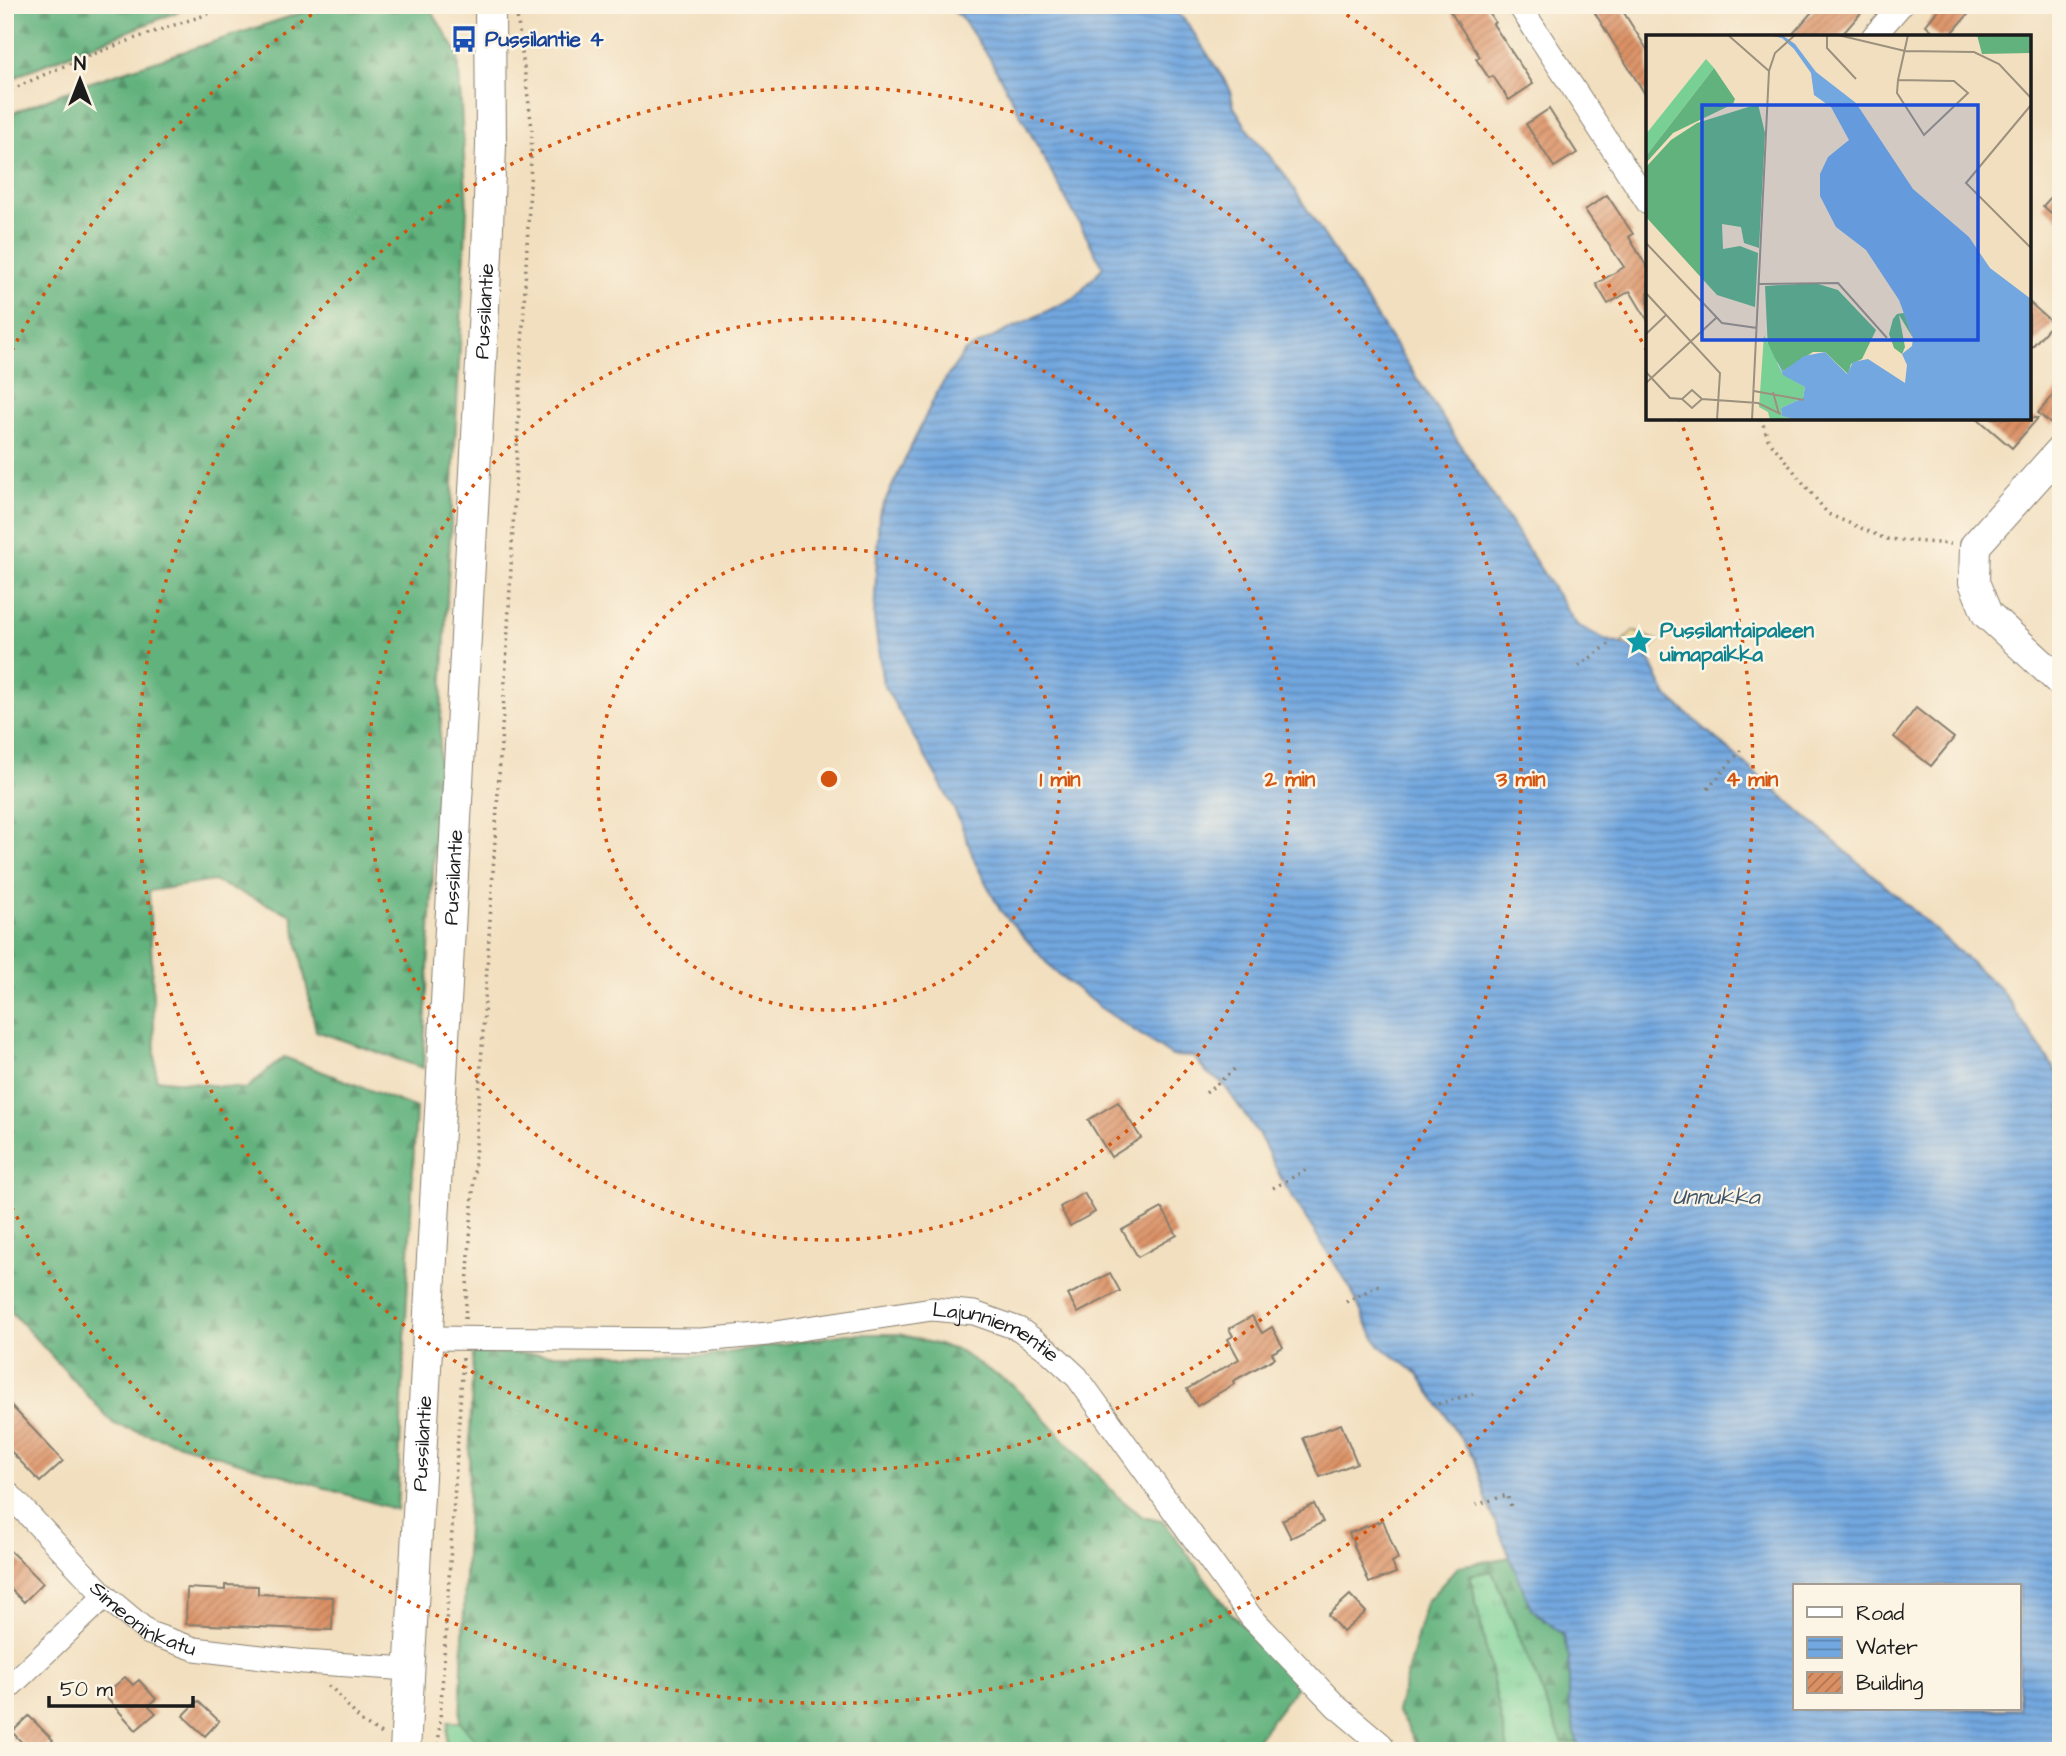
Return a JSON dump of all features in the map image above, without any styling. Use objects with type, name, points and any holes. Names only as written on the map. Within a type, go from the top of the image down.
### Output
[{"type":"street","name":"Pussilantie","points":[[405,1751],[487,253],[491,145],[490,5]]},
{"type":"street","points":[[1519,5],[1646,200]]},
{"type":"street","points":[[1874,35],[1901,5]]},
{"type":"street","points":[[2061,450],[1975,546],[1974,582],[1987,614],[2061,682]]},
{"type":"street","name":"Lajunniementie","points":[[427,1338],[702,1340],[768,1334],[932,1309],[974,1313],[1019,1329],[1049,1351],[1077,1377],[1251,1617],[1324,1694],[1381,1744]]},
{"type":"street","name":"Simeoninkatu","points":[[5,1490],[105,1596],[149,1633],[195,1649],[304,1662],[408,1669]]},
{"type":"street","points":[[5,1691],[105,1596]]},
{"type":"path","points":[[5,93],[46,73],[153,31],[238,5]]},
{"type":"path","points":[[438,1751],[506,662],[530,185],[532,128],[516,5]]},
{"type":"path","points":[[1762,420],[1768,439],[1828,514],[1886,539],[1975,546]]},
{"type":"path","points":[[1579,666],[1612,642]]},
{"type":"path","points":[[1708,789],[1741,750]]},
{"type":"path","points":[[1206,1093],[1237,1067]]},
{"type":"path","points":[[1273,1188],[1306,1170]]},
{"type":"path","points":[[1346,1302],[1379,1285]]},
{"type":"path","points":[[1438,1404],[1473,1394]]},
{"type":"path","points":[[1476,1505],[1507,1495],[1512,1509]]},
{"type":"green space","points":[[5,5],[195,5],[30,70],[5,83]]},
{"type":"green space","points":[[325,5],[428,5],[458,54],[467,209],[423,1068],[316,1031],[292,915],[214,881],[149,891],[156,1079],[246,1089],[284,1057],[416,1108],[397,1510],[114,1424],[5,1305],[5,116],[88,83]]},
{"type":"green space","points":[[847,1334],[899,1334],[957,1350],[1014,1386],[1117,1496],[1143,1517],[1164,1522],[1231,1613],[1300,1683],[1248,1751],[484,1751],[460,1722],[473,1353],[707,1356]]},
{"type":"green space","points":[[1510,1557],[1531,1608],[1563,1635],[1569,1657],[1569,1702],[1579,1743],[1563,1743],[1492,1571],[1470,1575],[1508,1751],[1419,1751],[1397,1712],[1426,1602],[1459,1566]]},
{"type":"green space","points":[[1493,1571],[1563,1743],[1579,1743],[1579,1751],[1508,1751],[1470,1575]]},
{"type":"green space","points":[[448,1722],[460,1722],[484,1751],[446,1751]]},
{"type":"sand","name":"Pussilantaipaleen uimapaikka","points":[[1633,631],[1658,641],[1647,654],[1621,644]]},
{"type":"water","name":"Unnukka","points":[[945,5],[1171,5],[1188,24],[1229,87],[1234,107],[1251,134],[1283,172],[1577,625],[1606,640],[1647,654],[1666,695],[2001,990],[2061,1078],[2061,1751],[1579,1751],[1569,1702],[1569,1657],[1563,1635],[1531,1608],[1487,1502],[1475,1460],[1418,1374],[1380,1346],[1352,1291],[1283,1182],[1258,1133],[1223,1084],[1207,1073],[1194,1057],[1172,1056],[1098,1006],[1053,970],[1000,910],[975,862],[959,819],[883,684],[874,618],[879,514],[938,390],[965,351],[1076,297],[1103,267],[989,57],[961,17]]},
{"type":"building","points":[[1446,5],[1484,5],[1495,22],[1493,24],[1533,84],[1509,100],[1493,76],[1489,78],[1476,59],[1480,57]]},
{"type":"building","points":[[1590,5],[1619,5],[1646,48],[1646,96]]},
{"type":"building","points":[[1818,5],[1868,5],[1842,35],[1792,35]]},
{"type":"building","points":[[1942,5],[1976,5],[1951,35],[1937,35],[1926,25]]},
{"type":"building","points":[[1549,109],[1577,153],[1554,167],[1526,124]]},
{"type":"building","points":[[2061,186],[2061,221],[2043,206]]},
{"type":"building","points":[[1607,195],[1633,234],[1629,237],[1646,266],[1646,318],[1630,291],[1608,304],[1596,284],[1624,267],[1585,210]]},
{"type":"building","points":[[2031,304],[2053,323],[2031,348]]},
{"type":"building","points":[[2061,386],[2061,414],[2052,425],[2038,413]]},
{"type":"building","points":[[2038,418],[2012,448],[1979,420]]},
{"type":"building","points":[[1916,708],[1954,738],[1931,766],[1894,737]]},
{"type":"building","points":[[1118,1102],[1141,1138],[1111,1157],[1088,1120]]},
{"type":"building","points":[[1084,1193],[1095,1212],[1070,1226],[1060,1207]]},
{"type":"building","points":[[1162,1208],[1177,1235],[1138,1257],[1122,1230]]},
{"type":"building","points":[[1110,1273],[1120,1291],[1078,1313],[1068,1295]]},
{"type":"building","points":[[1252,1316],[1262,1333],[1272,1327],[1283,1347],[1272,1353],[1275,1358],[1233,1381],[1234,1384],[1197,1406],[1187,1389],[1239,1359],[1228,1339],[1233,1336],[1229,1329]]},
{"type":"building","points":[[5,1399],[63,1461],[40,1482],[5,1445]]},
{"type":"building","points":[[1341,1424],[1357,1463],[1320,1477],[1303,1438]]},
{"type":"building","points":[[1314,1504],[1323,1522],[1291,1538],[1282,1520]]},
{"type":"building","points":[[1383,1520],[1398,1559],[1392,1562],[1396,1573],[1369,1583],[1349,1533]]},
{"type":"building","points":[[5,1546],[43,1583],[24,1602],[5,1584]]},
{"type":"building","points":[[225,1585],[258,1586],[258,1594],[333,1597],[332,1630],[186,1624],[187,1588],[225,1590]]},
{"type":"building","points":[[1350,1595],[1366,1612],[1343,1632],[1328,1615]]},
{"type":"building","points":[[125,1677],[133,1685],[139,1680],[156,1699],[149,1706],[156,1713],[136,1730],[104,1695]]},
{"type":"building","points":[[198,1701],[219,1721],[205,1736],[183,1716]]},
{"type":"building","points":[[29,1716],[53,1740],[43,1751],[30,1751],[12,1732]]},
{"type":"place","name":"Pussilantie 4","points":[[464,39]]},
{"type":"place","name":"Pussilantaipaleen uimapaikka","points":[[1639,642]]}]
